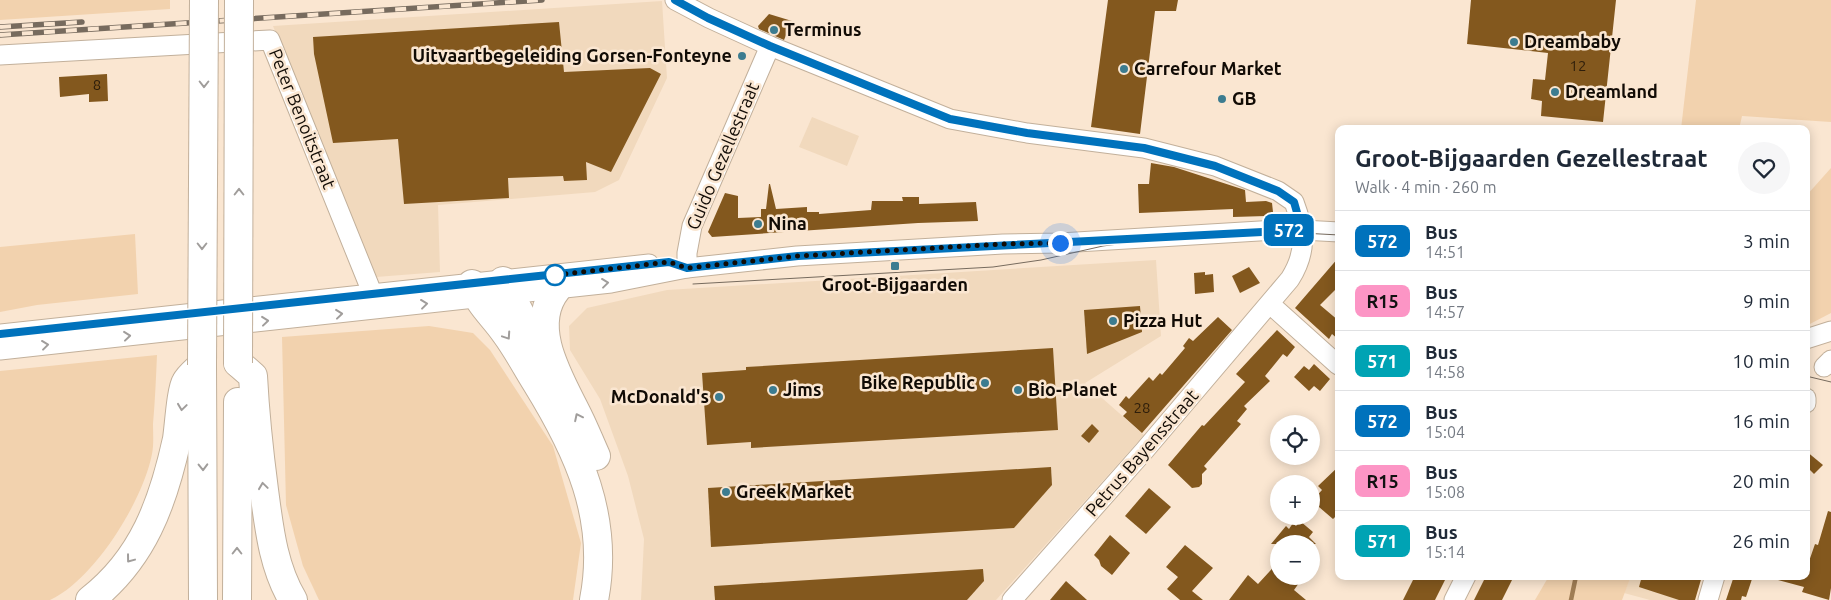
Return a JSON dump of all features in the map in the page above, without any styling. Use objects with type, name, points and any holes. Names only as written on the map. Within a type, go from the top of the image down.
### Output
[{"type":"highway","points":[[203,600],[204,0]]},
{"type":"highway","points":[[237,600],[239,0]]},
{"type":"highway","points":[[507,287],[543,358],[558,376]]},
{"type":"highway","points":[[557,289],[551,296],[545,315],[545,341],[558,376],[597,459],[608,501],[616,550],[616,581],[612,600]]},
{"type":"highway","points":[[474,291],[506,332],[556,415],[576,455],[589,492],[597,525],[598,580],[594,600]]},
{"type":"highway","points":[[238,364],[253,376],[256,430],[270,535],[279,568],[293,600]]},
{"type":"highway","points":[[90,600],[106,587],[132,558],[155,516],[169,473],[185,383],[202,365]]},
{"type":"street","name":"Petrus Bayensstraat","points":[[675,0],[708,18],[770,46],[950,119],[1027,133],[1144,148],[1215,166],[1278,191],[1294,202],[1302,230],[1303,249],[1299,265],[1290,279],[1012,600]]},
{"type":"street","name":"Peter Benoitstraat","points":[[0,55],[270,40],[374,302]]},
{"type":"street","name":"Guido Gezellestraat","points":[[687,268],[687,252],[692,226],[770,46]]},
{"type":"street","points":[[507,287],[557,289],[611,283],[687,268],[798,256],[1302,230],[1335,232]]},
{"type":"street","points":[[0,350],[374,302],[507,287],[669,262],[687,268]]},
{"type":"street","points":[[0,334],[374,302]]},
{"type":"street","points":[[1270,304],[1335,362]]},
{"type":"street","points":[[1810,338],[1831,331]]},
{"type":"street","points":[[1454,600],[1464,580]]},
{"type":"street","points":[[1708,600],[1714,580]]},
{"type":"shaded area","points":[[0,0],[170,0],[170,9],[0,20]]},
{"type":"shaded area","points":[[1696,0],[1831,0],[1831,122],[1742,116],[1740,125],[1681,125]]},
{"type":"shaded area","points":[[662,1],[667,78],[619,180],[595,192],[438,205],[440,272],[376,277],[273,26]]},
{"type":"shaded area","points":[[812,117],[859,136],[847,166],[799,147]]},
{"type":"shaded area","points":[[1831,168],[1831,313],[1810,324],[1810,192]]},
{"type":"shaded area","points":[[135,234],[138,294],[37,305],[0,312],[0,247]]},
{"type":"shaded area","points":[[1156,260],[1161,336],[1085,383],[1144,435],[996,600],[641,600],[644,539],[628,476],[600,399],[570,350],[569,326],[587,308],[667,290]]},
{"type":"shaded area","points":[[429,326],[473,333],[490,350],[553,446],[581,543],[573,600],[319,600],[303,566],[286,505],[282,337]]},
{"type":"shaded area","points":[[157,355],[152,454],[147,473],[138,494],[114,537],[83,575],[67,590],[50,600],[0,600],[0,371]]},
{"type":"shaded area","points":[[1547,580],[1630,580],[1622,600],[1535,600]]},
{"type":"shaded area","points":[[1629,580],[1701,580],[1695,600],[1650,600],[1624,593]]},
{"type":"building","name":"Carrefour Market","points":[[1108,0],[1178,0],[1176,11],[1155,11],[1140,134],[1091,127]]},
{"type":"building","points":[[1471,0],[1616,0],[1603,122],[1541,116],[1542,101],[1531,99],[1533,79],[1545,80],[1548,53],[1467,44]]},
{"type":"building","points":[[769,14],[792,21],[784,40],[759,29],[758,26]]},
{"type":"building","points":[[559,22],[564,72],[650,68],[661,74],[611,172],[586,162],[587,180],[564,181],[563,176],[508,178],[509,198],[404,204],[398,139],[333,143],[314,54],[313,37]]},
{"type":"building","points":[[107,74],[108,101],[89,102],[89,94],[60,97],[59,77]]},
{"type":"building","points":[[1151,163],[1174,167],[1245,190],[1246,202],[1266,201],[1272,203],[1273,212],[1266,216],[1233,217],[1233,209],[1139,213],[1138,184],[1149,184]]},
{"type":"building","points":[[769,184],[776,209],[807,207],[807,212],[819,212],[819,214],[871,210],[872,201],[903,201],[902,197],[919,197],[919,204],[976,202],[978,221],[918,223],[712,237],[708,232],[725,193],[738,196],[738,218],[761,217],[761,209],[766,209]]},
{"type":"building","points":[[1335,262],[1335,290],[1320,305],[1335,318],[1335,337],[1332,334],[1329,339],[1295,308]]},
{"type":"building","points":[[1249,267],[1260,283],[1240,293],[1232,276]]},
{"type":"building","points":[[1205,272],[1205,275],[1213,274],[1214,292],[1195,294],[1194,273]]},
{"type":"building","name":"Pizza Hut","points":[[1140,306],[1142,332],[1087,354],[1084,310]]},
{"type":"building","points":[[1218,317],[1232,330],[1142,433],[1123,416],[1127,412],[1119,405],[1126,396],[1129,399],[1149,377],[1153,381],[1160,373],[1162,375],[1185,348],[1183,346],[1189,338],[1193,341]]},
{"type":"building","points":[[1277,330],[1295,347],[1287,357],[1283,354],[1265,376],[1270,381],[1244,406],[1247,409],[1237,421],[1241,424],[1204,466],[1207,469],[1202,474],[1202,484],[1199,487],[1192,488],[1168,465],[1202,425],[1204,426],[1245,382],[1236,374]]},
{"type":"building","points":[[1053,348],[1058,430],[751,448],[751,442],[707,445],[702,373],[746,370],[746,367]]},
{"type":"building","points":[[1314,364],[1330,379],[1320,391],[1314,386],[1309,391],[1294,377],[1304,366],[1309,370]]},
{"type":"building","points":[[1092,424],[1099,431],[1089,443],[1081,436]]},
{"type":"building","points":[[1810,454],[1823,465],[1814,474],[1810,470]]},
{"type":"building","points":[[1051,467],[1052,485],[1014,528],[711,547],[708,488]]},
{"type":"building","points":[[1335,470],[1335,517],[1333,519],[1320,508],[1320,492],[1322,490],[1320,484]]},
{"type":"building","points":[[1149,488],[1171,507],[1146,534],[1125,516]]},
{"type":"building","points":[[1828,511],[1831,512],[1831,588],[1829,600],[1802,592],[1804,587],[1778,580],[1810,580],[1810,558],[1815,544],[1818,545]]},
{"type":"building","points":[[1292,525],[1305,525],[1313,532],[1311,535],[1278,535],[1286,526],[1289,529]]},
{"type":"building","points":[[1110,535],[1130,553],[1112,575],[1101,566],[1099,560],[1094,555]]},
{"type":"building","points":[[1185,545],[1213,568],[1192,591],[1203,600],[1180,600],[1167,589],[1178,577],[1166,567]]},
{"type":"building","points":[[983,569],[984,581],[967,600],[715,600],[714,586]]},
{"type":"building","points":[[1270,571],[1270,585],[1298,585],[1294,590],[1306,600],[1229,600],[1248,575],[1258,584]]},
{"type":"building","points":[[1413,580],[1445,580],[1435,600],[1403,600]]},
{"type":"building","points":[[1484,580],[1512,580],[1502,600],[1474,600]]},
{"type":"building","points":[[1641,580],[1701,580],[1695,600],[1679,600],[1639,587]]},
{"type":"building","points":[[1733,580],[1752,580],[1746,597],[1742,596],[1741,600],[1726,600]]},
{"type":"building","points":[[1066,581],[1087,600],[1050,600]]},
{"type":"waterway","points":[[1571,600],[1575,580]]},
{"type":"tram line","points":[[693,284],[993,267],[1041,260],[1103,246],[1140,241],[1302,233],[1335,235]]},
{"type":"tram line","points":[[1810,377],[1831,382]]},
{"type":"railway","points":[[0,35],[542,0]]},
{"type":"railway","points":[[0,27],[82,22]]},
{"type":"bus line","name":"572","points":[[0,334],[164,318],[669,262],[687,268],[798,256],[1302,230],[1294,202],[1278,191],[1215,166],[1144,148],[1027,133],[950,119],[770,46],[708,18],[675,0]]},
{"type":"place","name":"Terminus","points":[[774,30]]},
{"type":"place","name":"Dreambaby","points":[[1514,42]]},
{"type":"place","name":"Uitvaartbegeleiding Gorsen-Fonteyne","points":[[742,56]]},
{"type":"place","name":"Carrefour Market","points":[[1124,69]]},
{"type":"place","name":"Dreamland","points":[[1555,92]]},
{"type":"place","name":"GB","points":[[1222,99]]},
{"type":"place","name":"Nina","points":[[758,224]]},
{"type":"place","name":"Groot-Bijgaarden","points":[[895,266]]},
{"type":"place","name":"Pizza Hut","points":[[1113,321]]},
{"type":"place","name":"Bike Republic","points":[[985,383]]},
{"type":"place","name":"Jims","points":[[773,390]]},
{"type":"place","name":"Bio-Planet","points":[[1018,390]]},
{"type":"place","name":"McDonald's","points":[[719,397]]},
{"type":"place","name":"Greek Market","points":[[726,492]]},
{"type":"route","points":[[555,275],[547,276],[669,262],[687,268],[798,256],[1003,244],[1060,243]]}]
